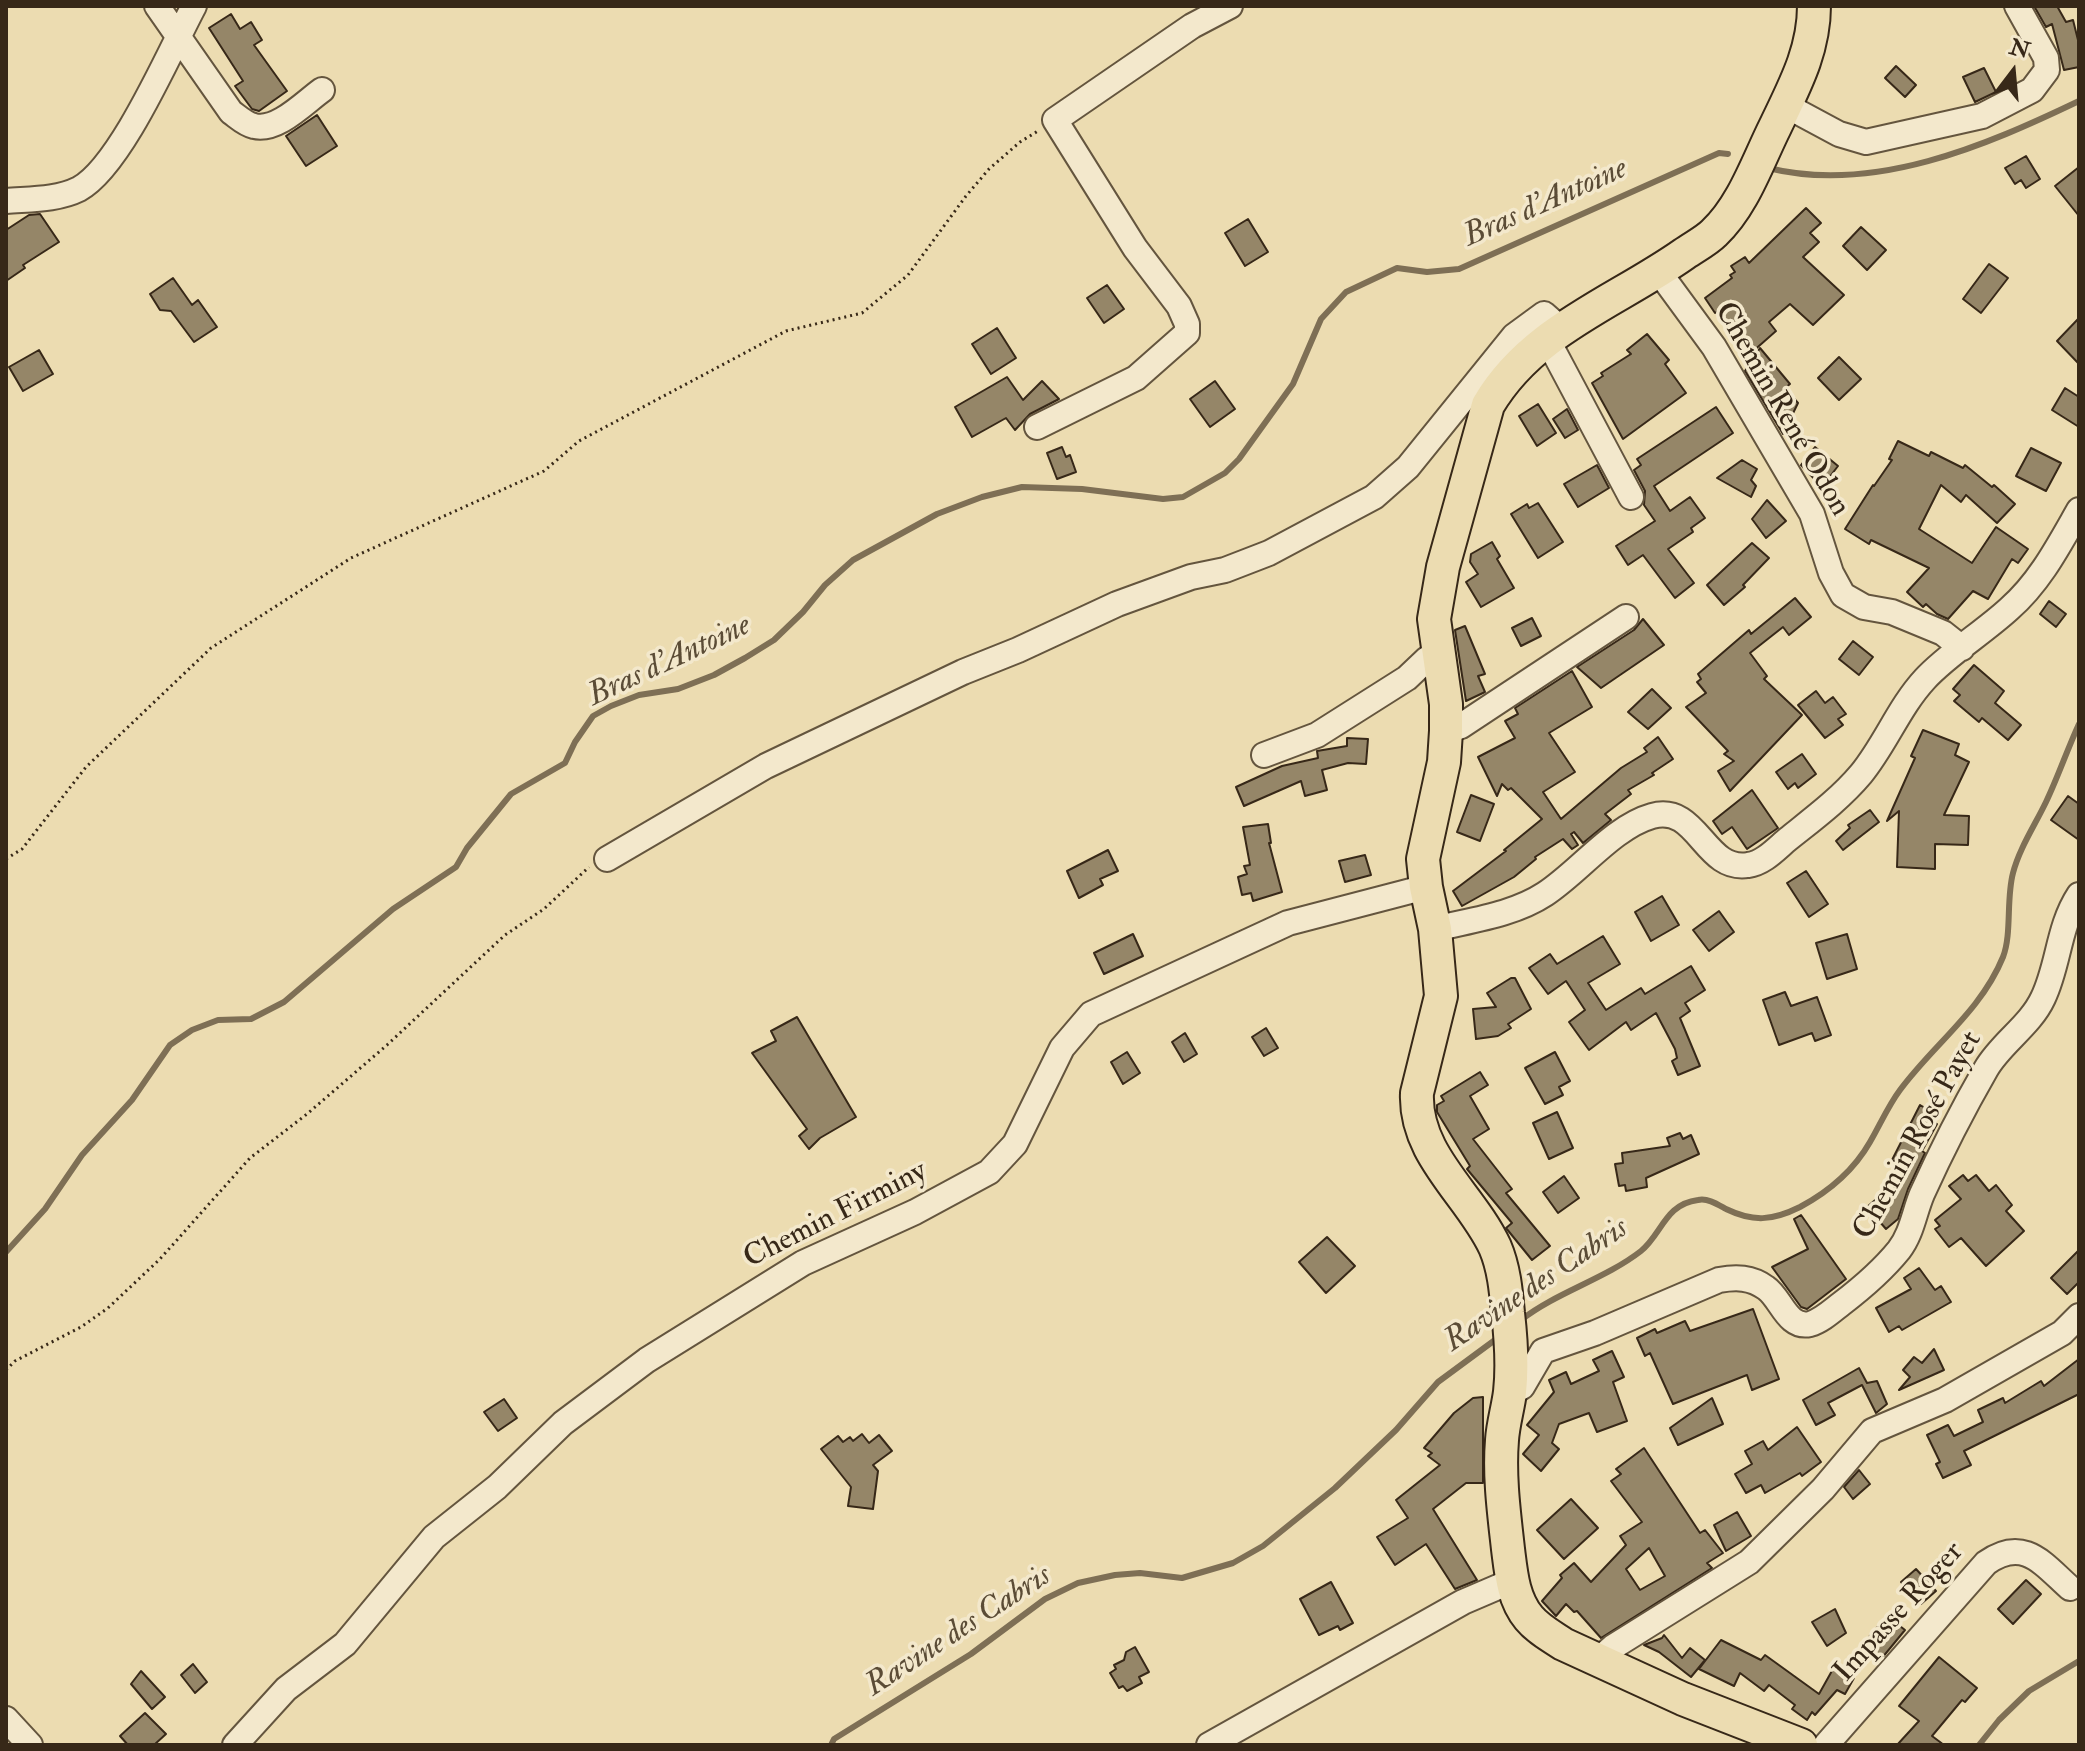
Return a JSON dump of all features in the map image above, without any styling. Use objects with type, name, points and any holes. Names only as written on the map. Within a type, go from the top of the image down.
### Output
[{"type":"main road","points":[[1792,1744],[1597,1661],[1553,1638],[1529,1618],[1519,1603],[1512,1581],[1501,1463],[1511,1382],[1509,1315],[1504,1277],[1496,1249],[1481,1221],[1431,1150],[1418,1119],[1417,1093],[1441,996],[1435,929],[1423,859],[1444,762],[1446,731],[1446,704],[1434,619],[1443,567],[1488,405],[1499,386],[1522,360],[1554,334],[1659,272],[1715,232],[1737,204],[1804,68],[1814,29],[1814,6]]},
{"type":"street","points":[[157,6],[231,112],[253,126],[273,125],[322,90]]},
{"type":"street","points":[[6,201],[54,198],[78,189],[98,175],[131,126],[194,6]]},
{"type":"street","points":[[1037,427],[1136,378],[1187,333],[1187,324],[1179,306],[1135,248],[1055,120],[1192,26],[1230,6]]},
{"type":"street","points":[[1785,105],[1839,134],[1866,142],[1982,116],[2032,90],[2047,70],[2046,58],[2017,6]]},
{"type":"street","name":"Chemin René Odon","points":[[1659,272],[1714,347],[1812,514],[1831,573],[1843,595],[1864,607],[1892,612],[1943,633],[1962,648]]},
{"type":"street","points":[[607,859],[766,766],[963,672],[1117,604],[1269,553],[1374,497],[1408,467],[1514,336],[1544,314],[1631,497]]},
{"type":"street","points":[[1435,929],[1522,906],[1545,894],[1635,824],[1652,816],[1666,814],[1685,820],[1712,854],[1729,863],[1747,866],[1762,860],[1833,803],[1861,775],[1926,678],[2012,607],[2039,576],[2079,510]]},
{"type":"street","points":[[1446,731],[1461,726],[1626,617]]},
{"type":"street","points":[[1264,755],[1317,735],[1407,678],[1427,659],[1438,656]]},
{"type":"street","name":"Chemin Firminy","points":[[235,1745],[286,1689],[345,1644],[434,1537],[497,1487],[563,1423],[647,1360],[803,1263],[915,1212],[989,1172],[1015,1144],[1062,1048],[1091,1014],[1288,923],[1426,887]]},
{"type":"street","name":"Chemin Rosé Payet","points":[[1511,1382],[1522,1387],[1543,1351],[1595,1333],[1719,1280],[1737,1277],[1769,1289],[1786,1313],[1803,1325],[1813,1324],[1866,1284],[1900,1249],[1915,1220],[1930,1176],[1988,1066],[2035,1013],[2044,998],[2061,932],[2070,908],[2079,895]]},
{"type":"street","points":[[1597,1661],[1613,1647],[1749,1562],[1823,1489],[1872,1431],[1945,1400],[2062,1333],[2079,1316]]},
{"type":"street","name":"Impasse Roger","points":[[1826,1745],[1986,1563],[1996,1556],[2007,1552],[2033,1555],[2070,1588]]},
{"type":"street","points":[[1209,1745],[1463,1602],[1512,1581]]},
{"type":"street","points":[[6,1719],[30,1745]]},
{"type":"path","points":[[6,859],[22,849],[86,767],[211,648],[351,558],[544,471],[579,441],[786,331],[862,313],[908,275],[989,169],[1020,142],[1055,120]]},
{"type":"path","points":[[6,1370],[15,1361],[81,1327],[108,1308],[160,1259],[250,1158],[387,1045],[505,935],[544,909],[587,869],[607,859]]},
{"type":"building","points":[[2034,6],[2057,6],[2066,22],[2073,20],[2079,44],[2079,67],[2064,70],[2052,24],[2046,27]]},
{"type":"building","points":[[231,14],[240,29],[251,22],[262,40],[254,45],[287,91],[259,111],[252,109],[235,86],[243,81],[209,28]]},
{"type":"building","points":[[1896,66],[1916,85],[1905,97],[1885,78]]},
{"type":"building","points":[[1984,68],[1996,92],[1975,102],[1963,77]]},
{"type":"building","points":[[317,115],[337,146],[306,166],[286,136]]},
{"type":"building","points":[[2026,156],[2040,179],[2026,188],[2021,180],[2015,184],[2005,168]]},
{"type":"building","points":[[2079,167],[2079,216],[2055,186]]},
{"type":"building","points":[[1806,208],[1821,223],[1810,233],[1819,242],[1803,257],[1844,295],[1813,325],[1790,304],[1769,322],[1776,331],[1751,353],[1705,298],[1732,278],[1730,275],[1735,272],[1731,266],[1745,257],[1749,263]]},
{"type":"building","points":[[40,214],[59,242],[23,265],[25,268],[6,281],[6,230],[29,215]]},
{"type":"building","points":[[1248,219],[1268,252],[1245,266],[1225,233]]},
{"type":"building","points":[[1861,227],[1886,250],[1867,270],[1843,246]]},
{"type":"building","points":[[1989,264],[2008,278],[1981,313],[1963,299]]},
{"type":"building","points":[[173,278],[192,305],[198,300],[217,327],[194,342],[171,311],[160,310],[150,294]]},
{"type":"building","points":[[1107,285],[1124,309],[1104,323],[1087,298]]},
{"type":"building","points":[[2079,318],[2079,364],[2057,341]]},
{"type":"building","points":[[997,328],[1016,358],[991,374],[972,344]]},
{"type":"building","points":[[1647,334],[1669,360],[1665,364],[1686,393],[1623,439],[1592,383],[1603,376],[1601,373],[1631,354],[1627,350]]},
{"type":"building","points":[[1760,348],[1790,384],[1785,388],[1798,403],[1783,434],[1745,371]]},
{"type":"building","points":[[39,350],[53,374],[23,391],[9,367]]},
{"type":"building","points":[[1839,357],[1861,379],[1839,400],[1818,378]]},
{"type":"building","points":[[1007,377],[1023,400],[1042,381],[1059,399],[1030,414],[1015,430],[1006,418],[972,437],[955,407]]},
{"type":"building","points":[[1215,381],[1235,409],[1210,427],[1190,399]]},
{"type":"building","points":[[2065,388],[2079,397],[2079,427],[2052,410]]},
{"type":"building","points":[[1538,404],[1556,433],[1537,446],[1519,416]]},
{"type":"building","points":[[1716,407],[1733,433],[1654,486],[1670,511],[1690,497],[1705,518],[1691,528],[1693,532],[1668,549],[1694,583],[1675,598],[1643,555],[1628,565],[1616,546],[1655,521],[1644,505],[1645,491],[1634,470],[1641,465],[1637,459]]},
{"type":"building","points":[[1567,409],[1578,430],[1565,438],[1553,419]]},
{"type":"building","points":[[1898,441],[1929,456],[1931,452],[1963,468],[1965,465],[2015,504],[1997,523],[1966,495],[1961,502],[1941,485],[1919,529],[1972,563],[1996,527],[2028,549],[2018,563],[2012,559],[1988,599],[1973,591],[1948,619],[1926,604],[1923,607],[1907,592],[1929,568],[1871,540],[1869,544],[1845,529],[1892,460],[1889,459]]},
{"type":"building","points":[[1062,447],[1066,457],[1070,455],[1076,472],[1057,479],[1047,453]]},
{"type":"building","points":[[1815,447],[1838,466],[1822,487],[1801,465]]},
{"type":"building","points":[[2031,448],[2061,463],[2046,491],[2016,476]]},
{"type":"building","points":[[1742,460],[1757,469],[1751,480],[1756,486],[1751,497],[1717,478]]},
{"type":"building","points":[[1597,465],[1609,488],[1578,507],[1564,484]]},
{"type":"building","points":[[1767,500],[1786,521],[1766,538],[1752,519]]},
{"type":"building","points":[[1538,503],[1563,542],[1538,558],[1511,514],[1527,504],[1529,508]]},
{"type":"building","points":[[1492,542],[1500,556],[1497,559],[1514,588],[1481,607],[1466,582],[1478,574],[1470,562],[1471,554]]},
{"type":"building","points":[[1752,543],[1769,558],[1743,585],[1745,587],[1724,605],[1707,585]]},
{"type":"building","points":[[1795,598],[1811,617],[1789,635],[1783,627],[1750,653],[1767,676],[1764,679],[1802,715],[1730,791],[1718,771],[1734,761],[1724,754],[1728,751],[1686,707],[1706,693],[1697,682],[1701,679],[1698,674],[1749,630],[1751,634]]},
{"type":"building","points":[[2049,601],[2066,614],[2056,627],[2040,614]]},
{"type":"building","points":[[1532,618],[1541,636],[1521,646],[1512,628]]},
{"type":"building","points":[[1643,619],[1664,645],[1601,688],[1577,667],[1634,630]]},
{"type":"building","points":[[1465,626],[1485,674],[1478,676],[1485,692],[1466,701],[1455,630]]},
{"type":"building","points":[[1853,641],[1873,657],[1859,675],[1839,659]]},
{"type":"building","points":[[1974,665],[2004,691],[1995,703],[2021,725],[2008,740],[1982,718],[1979,722],[1954,701],[1960,695],[1953,689]]},
{"type":"building","points":[[1572,671],[1592,707],[1549,733],[1575,772],[1543,792],[1561,819],[1621,768],[1647,752],[1644,748],[1658,737],[1673,759],[1628,790],[1631,794],[1605,814],[1611,820],[1583,843],[1574,832],[1571,834],[1578,845],[1572,849],[1563,839],[1535,857],[1514,877],[1462,906],[1453,891],[1542,819],[1511,788],[1508,790],[1502,784],[1497,796],[1478,757],[1515,738],[1505,721],[1518,714],[1515,708]]},
{"type":"building","points":[[1652,689],[1671,708],[1648,729],[1628,712]]},
{"type":"building","points":[[1816,691],[1825,703],[1833,697],[1846,714],[1838,719],[1843,725],[1825,738],[1798,705]]},
{"type":"building","points":[[1923,730],[1959,744],[1955,755],[1969,762],[1944,815],[1969,816],[1968,845],[1935,844],[1935,869],[1897,867],[1899,811],[1887,821],[1915,758],[1911,756]]},
{"type":"building","points":[[1347,738],[1368,739],[1366,764],[1348,763],[1322,770],[1327,790],[1305,796],[1301,781],[1244,806],[1236,787],[1282,766],[1318,758],[1317,751],[1347,746]]},
{"type":"building","points":[[1802,754],[1816,774],[1798,788],[1795,783],[1788,789],[1776,772]]},
{"type":"building","points":[[1752,790],[1778,828],[1747,849],[1732,827],[1722,834],[1713,821]]},
{"type":"building","points":[[1471,795],[1494,804],[1480,841],[1457,832]]},
{"type":"building","points":[[2068,796],[2079,804],[2079,840],[2051,820]]},
{"type":"building","points":[[1870,810],[1879,822],[1843,850],[1836,841],[1850,828],[1848,825]]},
{"type":"building","points":[[1268,824],[1269,843],[1282,892],[1253,901],[1251,893],[1242,895],[1238,877],[1247,874],[1244,866],[1250,865],[1243,827]]},
{"type":"building","points":[[1108,850],[1118,871],[1100,879],[1103,885],[1079,898],[1067,871]]},
{"type":"building","points":[[1365,855],[1371,875],[1345,882],[1339,861]]},
{"type":"building","points":[[1806,871],[1828,904],[1809,917],[1787,883]]},
{"type":"building","points":[[1662,896],[1679,925],[1651,941],[1635,912]]},
{"type":"building","points":[[1719,911],[1734,932],[1709,951],[1693,930]]},
{"type":"building","points":[[1133,934],[1143,956],[1104,974],[1094,953]]},
{"type":"building","points":[[1847,934],[1857,969],[1827,979],[1816,943]]},
{"type":"building","points":[[1603,936],[1620,964],[1588,983],[1606,1010],[1641,988],[1645,994],[1691,966],[1705,990],[1685,1003],[1690,1011],[1680,1018],[1700,1066],[1678,1075],[1672,1061],[1677,1058],[1675,1049],[1656,1013],[1631,1030],[1626,1022],[1589,1050],[1569,1022],[1585,1010],[1566,981],[1548,994],[1529,968],[1550,954],[1557,964]]},
{"type":"building","points":[[1515,978],[1531,1009],[1508,1024],[1511,1028],[1498,1036],[1476,1039],[1473,1009],[1496,1007],[1487,993]]},
{"type":"building","points":[[1785,992],[1791,1006],[1817,997],[1831,1035],[1815,1041],[1812,1033],[1779,1045],[1763,1000]]},
{"type":"building","points":[[797,1017],[856,1117],[820,1138],[809,1149],[799,1136],[807,1129],[752,1053],[776,1041],[771,1031]]},
{"type":"building","points":[[1266,1028],[1278,1048],[1264,1056],[1252,1037]]},
{"type":"building","points":[[1185,1033],[1197,1054],[1184,1062],[1172,1042]]},
{"type":"building","points":[[1127,1052],[1140,1073],[1123,1084],[1111,1062]]},
{"type":"building","points":[[1555,1052],[1570,1081],[1559,1087],[1563,1095],[1545,1104],[1525,1068]]},
{"type":"building","points":[[1480,1072],[1488,1085],[1470,1096],[1489,1129],[1473,1139],[1512,1189],[1506,1193],[1550,1246],[1532,1260],[1506,1228],[1512,1223],[1467,1169],[1470,1166],[1437,1112],[1437,1105],[1444,1101],[1441,1096]]},
{"type":"building","points":[[1920,1105],[1934,1113],[1930,1120],[1937,1124],[1922,1151],[1925,1153],[1898,1219],[1886,1229],[1867,1207],[1910,1170],[1892,1160]]},
{"type":"building","points":[[1557,1112],[1573,1148],[1549,1159],[1533,1123]]},
{"type":"building","points":[[1680,1133],[1683,1139],[1691,1135],[1699,1154],[1646,1178],[1647,1187],[1626,1191],[1625,1185],[1619,1186],[1615,1164],[1623,1163],[1622,1153],[1670,1146],[1667,1138]]},
{"type":"building","points":[[1963,1175],[1968,1181],[1976,1175],[1989,1191],[1996,1185],[2012,1205],[2006,1211],[2024,1231],[1986,1266],[1961,1238],[1949,1247],[1935,1229],[1940,1226],[1935,1220],[1961,1199],[1949,1186]]},
{"type":"building","points":[[1564,1176],[1579,1198],[1558,1213],[1543,1192]]},
{"type":"building","points":[[1801,1215],[1846,1279],[1807,1309],[1801,1307],[1772,1267],[1808,1249],[1794,1219]]},
{"type":"building","points":[[1327,1237],[1355,1266],[1326,1293],[1299,1262]]},
{"type":"building","points":[[2079,1250],[2079,1282],[2067,1294],[2051,1278]]},
{"type":"building","points":[[1919,1268],[1935,1290],[1941,1286],[1951,1302],[1902,1330],[1899,1326],[1889,1332],[1876,1308],[1911,1289],[1904,1278]]},
{"type":"building","points":[[1753,1309],[1779,1379],[1752,1390],[1747,1375],[1673,1404],[1650,1353],[1645,1356],[1637,1338],[1655,1329],[1657,1333],[1685,1321],[1690,1331]]},
{"type":"building","points":[[1934,1349],[1944,1370],[1899,1390],[1910,1377],[1903,1370],[1914,1357],[1922,1363]]},
{"type":"building","points":[[1612,1351],[1624,1377],[1613,1382],[1627,1421],[1597,1432],[1589,1413],[1559,1424],[1552,1443],[1559,1449],[1541,1471],[1523,1454],[1539,1435],[1527,1425],[1554,1392],[1549,1380],[1566,1372],[1571,1384],[1599,1371],[1593,1360]]},
{"type":"building","points":[[2079,1359],[2079,1394],[1964,1451],[1971,1465],[1943,1478],[1936,1464],[1940,1462],[1927,1435],[1948,1425],[1954,1436],[1983,1422],[1978,1410],[2003,1398],[2005,1403],[2041,1381],[2044,1386]]},
{"type":"building","points":[[1859,1368],[1867,1383],[1877,1381],[1887,1404],[1876,1413],[1862,1385],[1828,1403],[1835,1415],[1816,1425],[1803,1400]]},
{"type":"building","points":[[1483,1397],[1483,1483],[1466,1483],[1433,1509],[1477,1580],[1455,1589],[1426,1544],[1395,1565],[1377,1537],[1408,1518],[1396,1500],[1440,1465],[1428,1456],[1432,1453],[1424,1448],[1454,1413],[1473,1398]]},
{"type":"building","points":[[1712,1398],[1723,1424],[1678,1445],[1670,1428]]},
{"type":"building","points":[[504,1399],[517,1418],[498,1431],[484,1412]]},
{"type":"building","points":[[1797,1427],[1821,1462],[1802,1476],[1800,1473],[1765,1493],[1761,1485],[1746,1493],[1735,1474],[1752,1464],[1745,1451],[1763,1441],[1768,1450]]},
{"type":"building","points":[[862,1434],[869,1443],[879,1435],[892,1451],[873,1465],[878,1471],[873,1509],[848,1506],[851,1487],[821,1449],[838,1436],[843,1442],[850,1437],[853,1441]]},
{"type":"building","points":[[1644,1448],[1700,1533],[1705,1530],[1723,1553],[1707,1563],[1712,1568],[1601,1638],[1577,1611],[1574,1612],[1566,1604],[1556,1616],[1542,1601],[1562,1578],[1560,1575],[1574,1563],[1591,1582],[1626,1545],[1620,1536],[1642,1522],[1611,1481],[1621,1474],[1616,1469]],"holes":[[[1649,1548],[1665,1576],[1640,1590],[1626,1569]]]},
{"type":"building","points":[[1859,1470],[1870,1484],[1853,1499],[1844,1487]]},
{"type":"building","points":[[1571,1499],[1598,1528],[1564,1559],[1537,1530]]},
{"type":"building","points":[[1737,1512],[1751,1536],[1726,1551],[1714,1525]]},
{"type":"building","points":[[1916,1569],[1936,1591],[1921,1604],[1901,1582]]},
{"type":"building","points":[[2026,1580],[2041,1594],[2013,1624],[1998,1609]]},
{"type":"building","points":[[1331,1582],[1353,1623],[1319,1635],[1300,1599]]},
{"type":"building","points":[[1835,1609],[1846,1633],[1827,1646],[1812,1622]]},
{"type":"building","points":[[1887,1616],[1905,1630],[1882,1658],[1864,1643]]},
{"type":"building","points":[[1664,1635],[1682,1658],[1690,1648],[1705,1660],[1691,1677],[1659,1652],[1644,1645]]},
{"type":"building","points":[[1721,1640],[1761,1660],[1765,1655],[1819,1694],[1833,1669],[1854,1678],[1845,1694],[1837,1690],[1807,1720],[1792,1709],[1795,1705],[1769,1685],[1764,1691],[1740,1673],[1734,1686],[1699,1669]]},
{"type":"building","points":[[1135,1647],[1149,1672],[1139,1677],[1142,1683],[1127,1691],[1123,1686],[1119,1688],[1110,1673],[1116,1669],[1114,1665],[1124,1660],[1126,1652]]},
{"type":"building","points":[[1939,1657],[1977,1688],[1965,1702],[1962,1700],[1932,1736],[1944,1745],[1897,1745],[1919,1721],[1899,1706]]},
{"type":"building","points":[[193,1664],[207,1682],[195,1693],[181,1675]]},
{"type":"building","points":[[141,1671],[165,1697],[152,1709],[131,1684]]},
{"type":"building","points":[[145,1713],[166,1734],[154,1745],[128,1745],[120,1736]]},
{"type":"waterway","name":"Bras d'Antoine","points":[[1768,168],[1808,174],[1848,175],[1888,170],[1967,149],[2079,101]]},
{"type":"waterway","name":"Bras d'Antoine","points":[[6,1252],[45,1209],[82,1155],[132,1100],[170,1045],[192,1030],[218,1020],[251,1019],[284,1002],[393,909],[456,867],[467,848],[511,794],[565,763],[593,716],[639,695],[678,689],[714,675],[745,658],[774,640],[853,560],[937,514],[982,497],[1022,487],[1082,489],[1163,499],[1183,497],[1225,473],[1239,459],[1293,384],[1321,319],[1346,292],[1397,268],[1427,272],[1459,269],[1719,153],[1728,154]]},
{"type":"waterway","name":"Ravine des Cabris","points":[[1521,1320],[1641,1251],[1678,1207],[1705,1200],[1745,1216],[1771,1217],[1790,1212],[1810,1201],[1848,1171],[1864,1152],[1900,1090],[1970,1011],[1994,976],[2006,948],[2011,883],[2016,864],[2079,724]]},
{"type":"waterway","name":"Ravine des Cabris","points":[[831,1745],[834,1739],[971,1654],[1045,1599],[1078,1583],[1140,1573],[1182,1578],[1233,1563],[1263,1546],[1335,1488],[1396,1430],[1438,1382],[1499,1337]]},
{"type":"waterway","points":[[1979,1745],[2029,1691],[2079,1661]]}]
